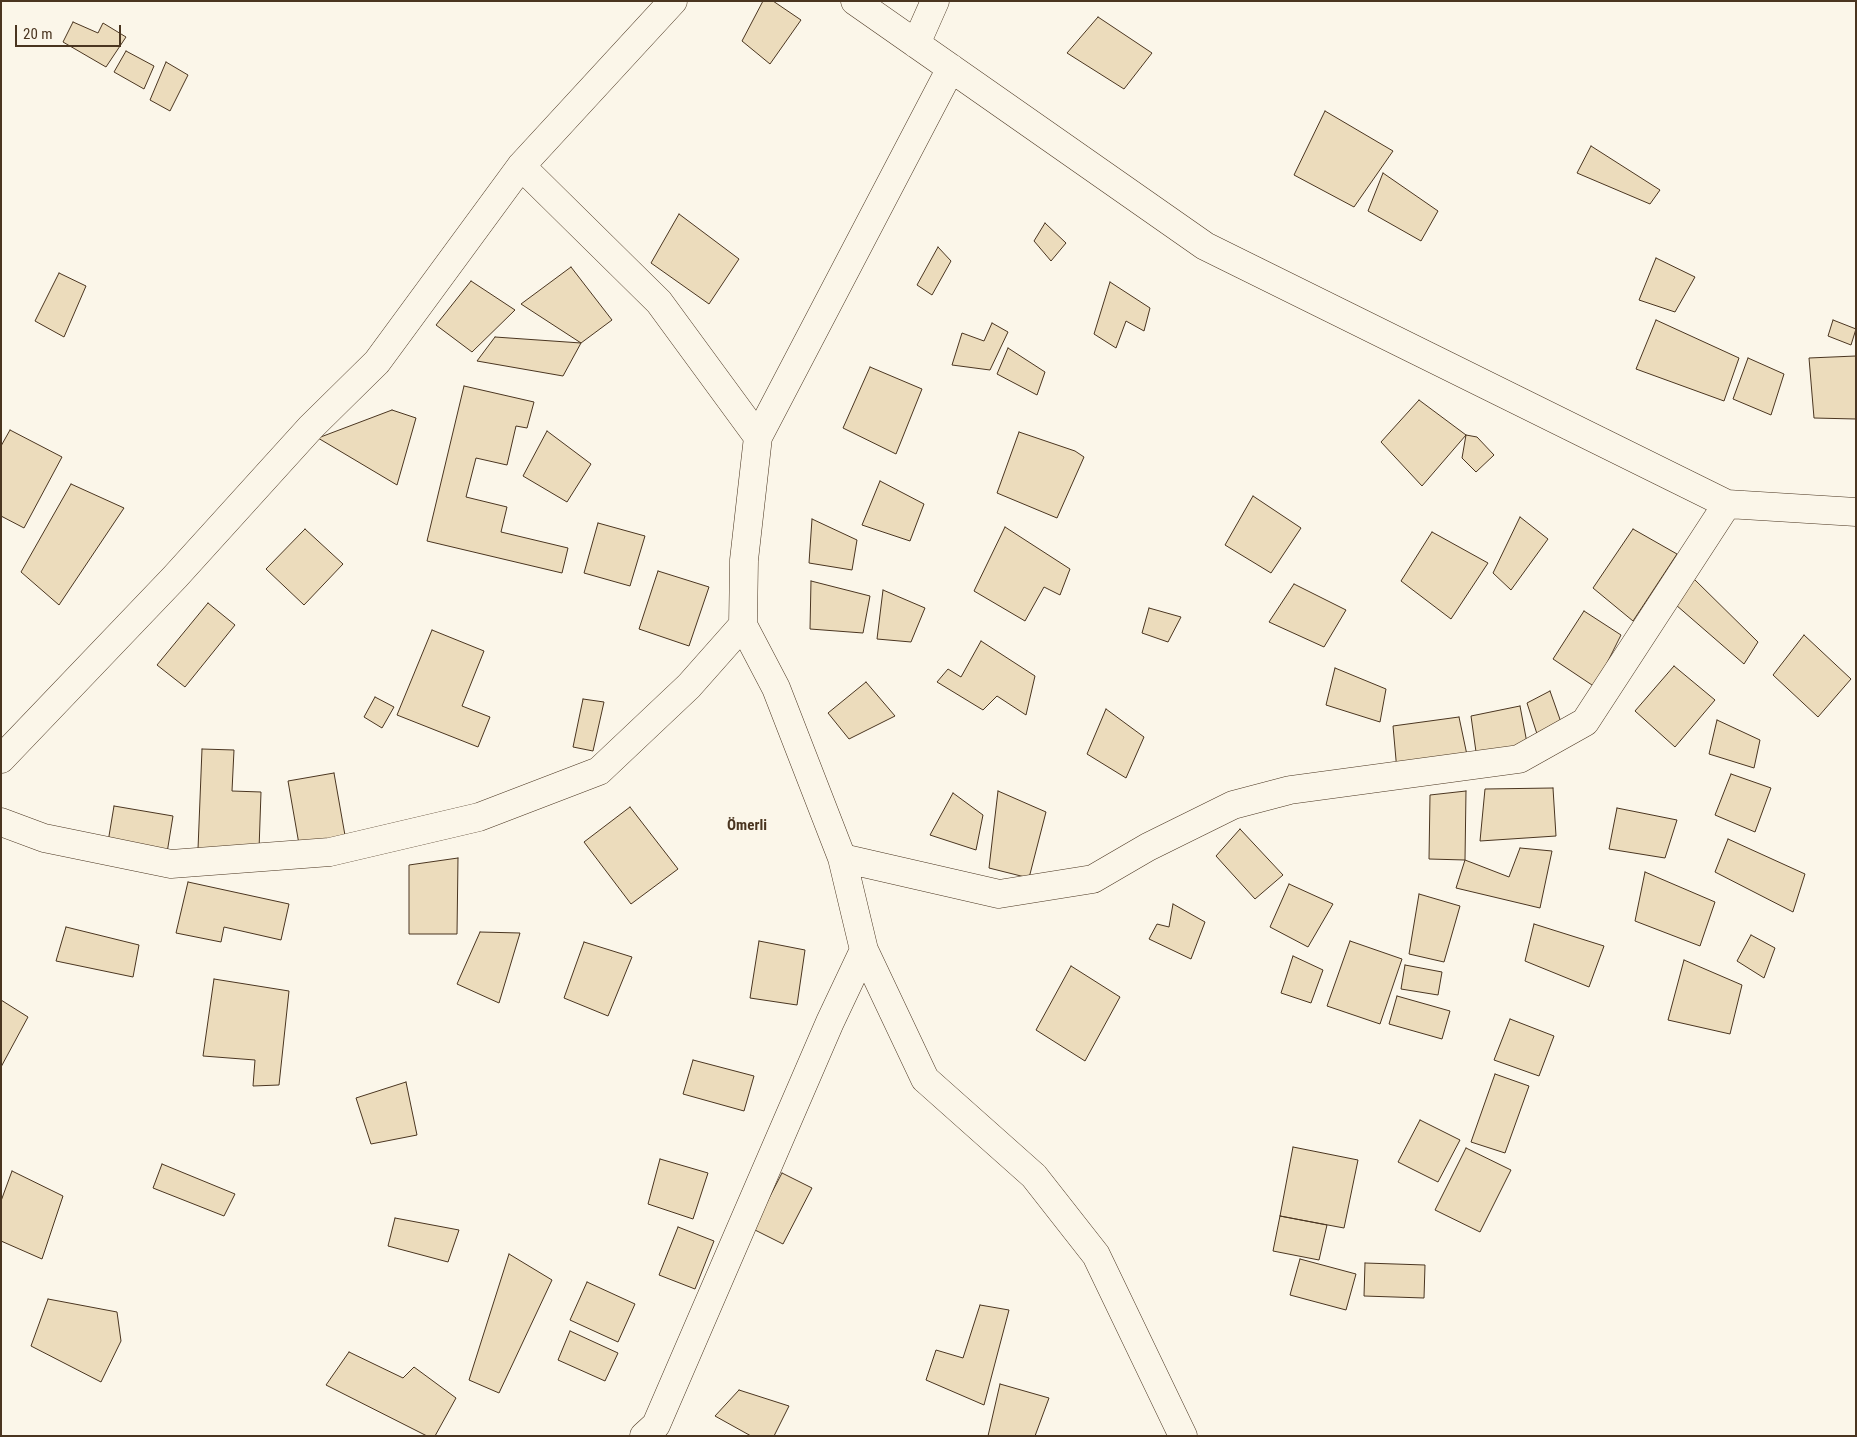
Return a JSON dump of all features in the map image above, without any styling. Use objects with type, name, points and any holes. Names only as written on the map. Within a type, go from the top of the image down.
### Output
[{"type":"street","points":[[1,759],[175,577],[311,427],[377,362],[521,166],[673,1]]},
{"type":"street","points":[[855,1],[1205,246],[1727,504],[1856,512]]},
{"type":"street","points":[[916,44],[935,1]]},
{"type":"street","points":[[951,68],[758,437],[744,560],[744,625],[776,688],[842,858],[864,950],[924,1079],[1034,1176],[1096,1255],[1183,1436]]},
{"type":"street","points":[[521,166],[659,302],[758,437]]},
{"type":"street","points":[[842,858],[999,894],[1093,879],[1148,846],[1242,802],[1290,790],[1519,759],[1586,722],[1727,504]]},
{"type":"street","points":[[1,822],[44,838],[171,864],[330,852],[479,817],[599,771],[689,686],[744,625]]},
{"type":"street","points":[[644,1436],[656,1426],[830,1022],[864,950]]},
{"type":"building","points":[[763,1],[773,1],[801,20],[770,64],[742,41]]},
{"type":"building","points":[[1098,17],[1152,53],[1124,89],[1067,53]]},
{"type":"building","points":[[73,22],[98,33],[103,23],[126,37],[106,67],[63,42]]},
{"type":"building","points":[[126,51],[154,66],[144,89],[114,72]]},
{"type":"building","points":[[166,62],[188,75],[170,111],[150,100]]},
{"type":"building","points":[[1325,111],[1393,151],[1354,207],[1294,175]]},
{"type":"building","points":[[1591,146],[1660,190],[1650,204],[1577,173]]},
{"type":"building","points":[[1383,173],[1438,211],[1421,241],[1368,211]]},
{"type":"building","points":[[679,214],[739,259],[709,304],[651,263]]},
{"type":"building","points":[[1045,223],[1066,243],[1051,261],[1034,241]]},
{"type":"building","points":[[938,247],[951,261],[932,295],[917,285]]},
{"type":"building","points":[[1656,258],[1695,277],[1675,312],[1639,300]]},
{"type":"building","points":[[571,267],[612,320],[581,343],[521,304]]},
{"type":"building","points":[[59,273],[86,286],[64,337],[35,321]]},
{"type":"building","points":[[471,281],[515,310],[472,352],[436,325]]},
{"type":"building","points":[[1110,282],[1150,308],[1144,331],[1126,321],[1116,348],[1094,334]]},
{"type":"building","points":[[1656,320],[1739,358],[1724,401],[1636,369]]},
{"type":"building","points":[[1833,320],[1856,329],[1851,345],[1828,336]]},
{"type":"building","points":[[992,323],[1008,332],[990,370],[952,365],[962,333],[984,341]]},
{"type":"building","points":[[495,337],[581,343],[563,376],[477,361]]},
{"type":"building","points":[[1008,348],[1045,372],[1037,395],[997,374]]},
{"type":"building","points":[[1856,356],[1856,419],[1814,418],[1809,358]]},
{"type":"building","points":[[1748,358],[1784,374],[1771,415],[1733,399]]},
{"type":"building","points":[[870,367],[922,389],[896,454],[843,428]]},
{"type":"building","points":[[464,386],[534,402],[527,428],[516,426],[507,465],[476,458],[466,497],[507,507],[501,532],[568,548],[562,573],[427,541]]},
{"type":"building","points":[[1419,400],[1466,435],[1422,486],[1381,442]]},
{"type":"building","points":[[392,410],[416,418],[397,485],[318,438]]},
{"type":"building","points":[[10,430],[62,457],[24,528],[1,516],[1,446]]},
{"type":"building","points":[[547,431],[591,464],[567,502],[523,476]]},
{"type":"building","points":[[1019,432],[1075,451],[1084,457],[1057,518],[997,493]]},
{"type":"building","points":[[1466,435],[1477,437],[1494,455],[1476,472],[1462,458]]},
{"type":"building","points":[[880,481],[924,504],[910,541],[862,525]]},
{"type":"building","points":[[71,484],[124,508],[59,605],[21,572]]},
{"type":"building","points":[[1253,496],[1301,528],[1271,573],[1225,545]]},
{"type":"building","points":[[1520,517],[1548,539],[1511,590],[1493,573]]},
{"type":"building","points":[[812,519],[857,540],[852,570],[809,563]]},
{"type":"building","points":[[598,523],[645,536],[630,586],[584,573]]},
{"type":"building","points":[[1005,527],[1070,569],[1060,595],[1044,587],[1025,621],[974,591]]},
{"type":"building","points":[[305,529],[343,564],[304,605],[266,569]]},
{"type":"building","points":[[1633,529],[1677,554],[1633,621],[1593,588]]},
{"type":"building","points":[[1432,532],[1488,563],[1451,619],[1401,581]]},
{"type":"building","points":[[658,571],[709,587],[689,646],[639,629]]},
{"type":"building","points":[[1693,578],[1758,642],[1744,664],[1676,605]]},
{"type":"building","points":[[811,581],[870,596],[863,633],[810,629]]},
{"type":"building","points":[[1294,584],[1346,610],[1324,647],[1269,622]]},
{"type":"building","points":[[883,590],[925,608],[911,642],[877,639]]},
{"type":"building","points":[[208,603],[235,625],[185,687],[157,665]]},
{"type":"building","points":[[1149,608],[1181,617],[1168,642],[1142,633]]},
{"type":"building","points":[[1584,611],[1621,635],[1595,687],[1553,659]]},
{"type":"building","points":[[432,630],[484,651],[462,706],[490,717],[478,747],[397,715]]},
{"type":"building","points":[[1804,635],[1851,679],[1818,717],[1773,675]]},
{"type":"building","points":[[981,641],[1035,676],[1026,715],[997,696],[983,710],[937,682],[948,669],[961,677]]},
{"type":"building","points":[[1674,666],[1715,700],[1675,747],[1635,711]]},
{"type":"building","points":[[1335,668],[1386,689],[1380,722],[1326,705]]},
{"type":"building","points":[[866,682],[895,716],[849,739],[828,713]]},
{"type":"building","points":[[1550,691],[1562,725],[1538,737],[1527,703]]},
{"type":"building","points":[[375,697],[394,707],[382,728],[364,717]]},
{"type":"building","points":[[583,699],[604,702],[593,751],[573,747]]},
{"type":"building","points":[[1520,706],[1527,743],[1477,759],[1471,716]]},
{"type":"building","points":[[1106,709],[1144,737],[1126,778],[1087,754]]},
{"type":"building","points":[[1459,717],[1467,755],[1397,771],[1393,726]]},
{"type":"building","points":[[1717,720],[1760,740],[1754,768],[1709,754]]},
{"type":"building","points":[[202,749],[234,750],[232,791],[261,792],[259,850],[198,849]]},
{"type":"building","points":[[334,773],[346,841],[300,850],[288,781]]},
{"type":"building","points":[[1731,774],[1771,788],[1755,832],[1715,815]]},
{"type":"building","points":[[1553,788],[1556,836],[1480,841],[1485,789]]},
{"type":"building","points":[[998,791],[1046,812],[1029,878],[989,868]]},
{"type":"building","points":[[1466,791],[1465,860],[1429,859],[1430,795]]},
{"type":"building","points":[[953,793],[983,815],[976,850],[930,835]]},
{"type":"building","points":[[114,806],[173,816],[167,853],[108,842]]},
{"type":"building","points":[[630,807],[678,869],[631,904],[584,842]]},
{"type":"building","points":[[1617,808],[1677,820],[1665,858],[1609,849]]},
{"type":"building","points":[[1240,829],[1283,875],[1255,899],[1216,856]]},
{"type":"building","points":[[1728,839],[1805,874],[1793,912],[1715,872]]},
{"type":"building","points":[[1520,848],[1552,851],[1540,908],[1456,888],[1465,860],[1509,877]]},
{"type":"building","points":[[458,858],[457,934],[409,934],[409,865]]},
{"type":"building","points":[[1645,872],[1715,902],[1700,946],[1635,921]]},
{"type":"building","points":[[188,882],[289,904],[281,940],[224,927],[221,942],[176,933]]},
{"type":"building","points":[[1289,884],[1333,904],[1308,947],[1270,927]]},
{"type":"building","points":[[1419,894],[1460,906],[1444,962],[1409,954]]},
{"type":"building","points":[[1173,904],[1205,922],[1191,959],[1149,939],[1157,924],[1169,927]]},
{"type":"building","points":[[1534,924],[1604,946],[1589,987],[1525,961]]},
{"type":"building","points":[[66,927],[139,945],[133,977],[56,961]]},
{"type":"building","points":[[480,932],[520,933],[499,1003],[457,984]]},
{"type":"building","points":[[1751,935],[1775,948],[1764,978],[1737,961]]},
{"type":"building","points":[[759,941],[805,950],[797,1005],[750,998]]},
{"type":"building","points":[[1350,941],[1402,959],[1380,1024],[1327,1006]]},
{"type":"building","points":[[584,942],[632,957],[608,1016],[564,998]]},
{"type":"building","points":[[1293,956],[1323,970],[1311,1003],[1281,993]]},
{"type":"building","points":[[1684,960],[1742,985],[1730,1034],[1668,1020]]},
{"type":"building","points":[[1405,965],[1442,972],[1438,995],[1401,989]]},
{"type":"building","points":[[1071,966],[1120,997],[1085,1061],[1036,1030]]},
{"type":"building","points":[[214,979],[289,991],[279,1085],[253,1086],[255,1060],[203,1056]]},
{"type":"building","points":[[1397,996],[1450,1011],[1442,1039],[1389,1024]]},
{"type":"building","points":[[1,1000],[28,1017],[1,1067]]},
{"type":"building","points":[[1510,1019],[1554,1036],[1539,1076],[1494,1060]]},
{"type":"building","points":[[693,1060],[754,1076],[744,1111],[683,1094]]},
{"type":"building","points":[[1495,1074],[1529,1086],[1505,1153],[1471,1142]]},
{"type":"building","points":[[406,1082],[417,1135],[371,1144],[356,1098]]},
{"type":"building","points":[[1420,1120],[1460,1140],[1438,1182],[1398,1162]]},
{"type":"building","points":[[1293,1147],[1358,1160],[1344,1228],[1280,1216]]},
{"type":"building","points":[[1466,1148],[1511,1170],[1480,1232],[1435,1210]]},
{"type":"building","points":[[660,1159],[708,1173],[693,1219],[648,1204]]},
{"type":"building","points":[[162,1164],[235,1194],[224,1216],[153,1188]]},
{"type":"building","points":[[12,1171],[63,1196],[42,1259],[1,1241],[1,1201]]},
{"type":"building","points":[[782,1173],[812,1188],[783,1244],[753,1229]]},
{"type":"building","points":[[1280,1216],[1327,1225],[1319,1260],[1273,1251]]},
{"type":"building","points":[[395,1218],[459,1230],[448,1262],[388,1246]]},
{"type":"building","points":[[678,1227],[714,1241],[695,1289],[659,1275]]},
{"type":"building","points":[[509,1254],[552,1280],[499,1393],[469,1380]]},
{"type":"building","points":[[1300,1259],[1356,1274],[1346,1310],[1290,1295]]},
{"type":"building","points":[[1365,1263],[1425,1265],[1424,1298],[1364,1296]]},
{"type":"building","points":[[587,1282],[635,1304],[618,1342],[570,1320]]},
{"type":"building","points":[[48,1299],[117,1312],[121,1341],[101,1382],[31,1346]]},
{"type":"building","points":[[980,1305],[1009,1310],[984,1405],[926,1380],[936,1350],[963,1358]]},
{"type":"building","points":[[570,1331],[618,1353],[605,1381],[558,1360]]},
{"type":"building","points":[[349,1352],[403,1378],[414,1367],[456,1398],[435,1436],[427,1436],[326,1385]]},
{"type":"building","points":[[1000,1384],[1049,1398],[1035,1436],[988,1436]]},
{"type":"building","points":[[739,1390],[789,1406],[774,1436],[751,1436],[715,1416]]},
{"type":"district","name":"Ömerli","points":[[747,826]]}]
